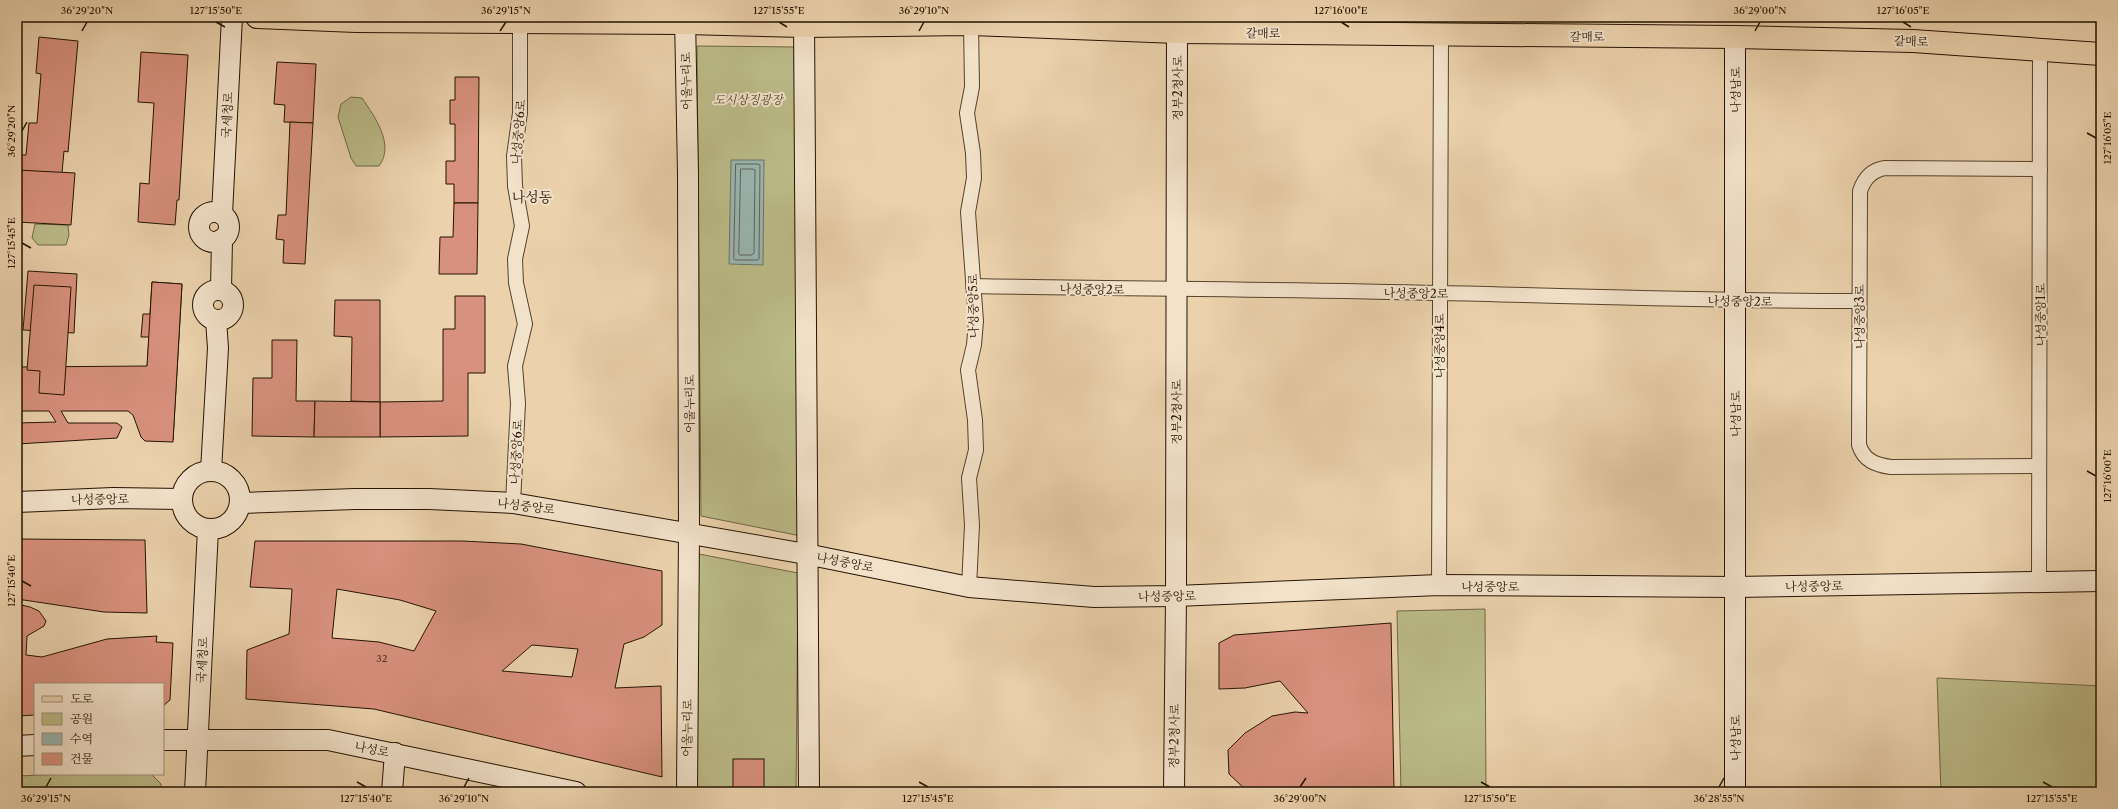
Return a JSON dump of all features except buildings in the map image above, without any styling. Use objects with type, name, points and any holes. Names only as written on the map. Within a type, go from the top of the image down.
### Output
[{"type":"main road","name":"갈매로","points":[[256,17],[356,21],[520,22],[685,20],[971,24],[1177,24],[1441,35],[1736,37],[1913,41],[2040,48],[2101,54]]},
{"type":"street","name":"국세청로","points":[[211,471],[218,348],[216,320],[226,317],[232,309],[229,295],[220,290],[222,239],[226,236],[229,226],[226,217],[222,214],[232,17]]},
{"type":"street","name":"어울누리로","points":[[685,20],[688,174],[689,533],[687,792]]},
{"type":"street","name":"나성중앙6로","points":[[513,503],[518,403],[515,366],[525,324],[516,283],[515,259],[522,226],[515,186],[514,156],[520,113],[520,22]]},
{"type":"street","points":[[804,22],[806,554],[809,792]]},
{"type":"street","name":"나성중앙5로","points":[[969,587],[972,525],[969,478],[976,450],[975,420],[968,370],[974,345],[976,321],[968,212],[974,178],[973,153],[968,113],[972,87],[971,24]]},
{"type":"street","name":"정부2청사로","points":[[1174,792],[1176,596],[1177,24]]},
{"type":"street","name":"나성중앙4로","points":[[1439,585],[1441,35]]},
{"type":"street","name":"나성남로","points":[[1735,792],[1736,37]]},
{"type":"street","name":"나성중앙1로","points":[[2039,582],[2040,48]]},
{"type":"street","name":"나성중앙3로","points":[[2039,466],[1891,467],[1880,465],[1865,458],[1859,445],[1859,301],[1860,191],[1862,183],[1873,172],[1885,168],[2040,169]]},
{"type":"street","name":"나성중앙2로","points":[[973,286],[1440,293],[1735,301],[1859,301]]},
{"type":"street","points":[[211,471],[221,472],[236,484],[240,493],[240,503],[238,512],[229,522],[217,528],[208,529],[192,522],[187,515],[182,499],[188,482],[195,476],[211,471]]},
{"type":"street","name":"나성중앙로","points":[[17,502],[113,498],[182,499]]},
{"type":"street","name":"나성중앙로","points":[[240,503],[355,499],[429,499],[513,503],[806,554],[969,587],[1094,597],[1176,596],[1439,585],[1735,587],[2101,581]]},
{"type":"street","name":"국세청로","points":[[195,792],[208,529]]},
{"type":"street","name":"나성로","points":[[164,740],[328,740],[396,753],[576,792]]},
{"type":"street","points":[[17,746],[34,745]]},
{"type":"street","points":[[392,792],[396,753]]},
{"type":"green space","name":"도시상징광장","points":[[697,46],[798,47],[801,536],[701,516]]},
{"type":"green space","points":[[17,75],[21,96],[17,118]]},
{"type":"green space","points":[[351,97],[362,98],[381,131],[385,149],[379,166],[356,166],[351,158],[338,117],[341,104]]},
{"type":"green space","points":[[35,224],[68,225],[69,235],[66,245],[38,245],[32,238]]},
{"type":"green space","points":[[699,554],[798,573],[796,792],[699,792],[692,769]]},
{"type":"green space","points":[[1485,609],[1486,792],[1401,792],[1397,611]]},
{"type":"green space","points":[[1937,678],[2101,686],[2101,792],[1941,792]]},
{"type":"green space","points":[[152,775],[161,784],[160,792],[17,792],[17,776]]},
{"type":"water","points":[[731,160],[764,160],[763,265],[729,264]]},
{"type":"district","name":"나성동","points":[[532,197]]}]
